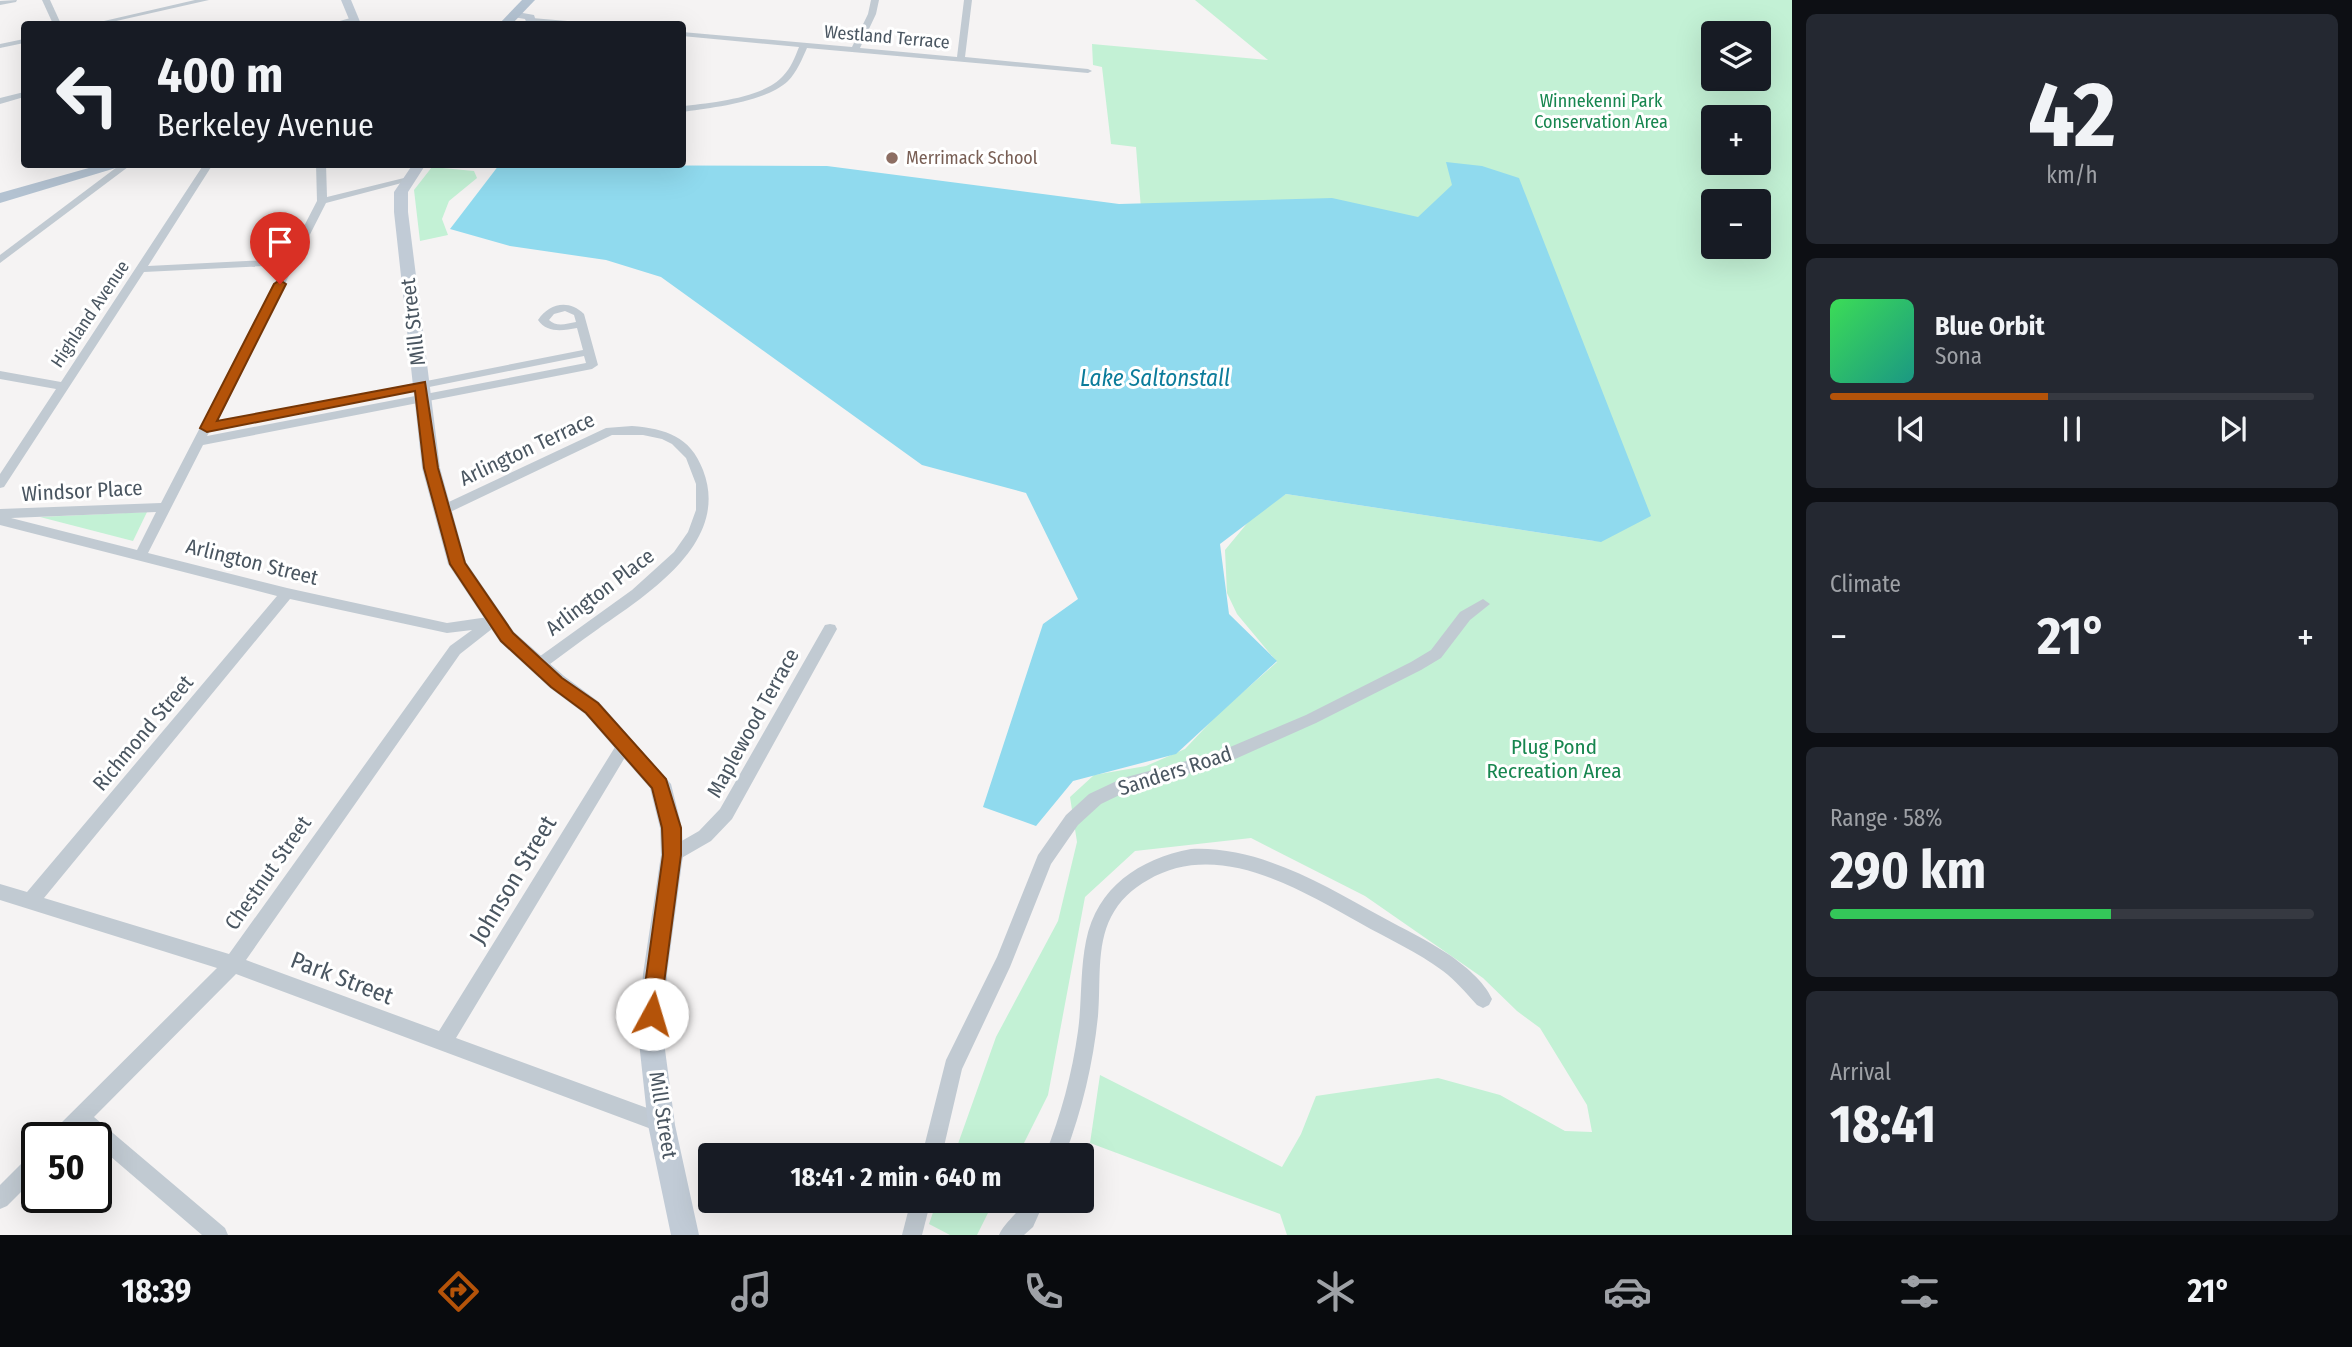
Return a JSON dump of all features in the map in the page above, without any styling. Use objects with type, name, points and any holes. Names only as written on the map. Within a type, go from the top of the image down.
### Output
[{"type":"main road","points":[[346,0],[355,21]]},
{"type":"main road","points":[[509,21],[529,0]]},
{"type":"main road","points":[[517,15],[530,17],[532,21]]},
{"type":"main road","points":[[0,198],[108,168]]},
{"type":"main road","name":"Mill Street","points":[[417,168],[401,192],[401,212],[431,468],[457,564],[507,637],[537,666],[592,708],[660,784],[671,828],[672,855],[652,1014],[656,1082],[662,1123],[685,1235]]},
{"type":"street","points":[[0,3],[13,0]]},
{"type":"street","points":[[46,0],[56,21]]},
{"type":"street","points":[[109,21],[205,0]]},
{"type":"street","points":[[855,50],[872,14],[875,0]]},
{"type":"street","points":[[961,59],[968,0]]},
{"type":"street","name":"Westland Terrace","points":[[686,34],[1088,71]]},
{"type":"street","points":[[0,46],[21,42]]},
{"type":"street","points":[[686,108],[755,94],[781,84],[794,67],[804,45]]},
{"type":"street","points":[[0,101],[21,96]]},
{"type":"street","points":[[0,260],[123,168]]},
{"type":"street","name":"Highland Avenue","points":[[0,484],[206,168]]},
{"type":"street","points":[[140,556],[322,201],[321,168]]},
{"type":"street","points":[[322,201],[408,180]]},
{"type":"street","points":[[141,269],[291,262]]},
{"type":"street","points":[[207,428],[592,365],[581,324]]},
{"type":"street","points":[[199,442],[589,352]]},
{"type":"street","points":[[0,375],[63,386]]},
{"type":"street","name":"Arlington Terrace","points":[[441,511],[610,431],[630,428],[671,439],[689,451],[701,471],[705,493],[703,511]]},
{"type":"street","name":"Windsor Place","points":[[0,514],[165,507]]},
{"type":"street","name":"Arlington Place","points":[[537,666],[639,594],[673,565],[692,537],[703,511]]},
{"type":"street","name":"Arlington Street","points":[[0,520],[287,593],[447,628],[495,621]]},
{"type":"street","name":"Richmond Street","points":[[31,900],[287,593]]},
{"type":"street","name":"Sanders Road","points":[[935,1143],[953,1067],[1004,961],[1044,860],[1072,820],[1095,799],[1129,783],[1219,759],[1311,719],[1416,666],[1436,654],[1465,616],[1483,604]]},
{"type":"street","name":"Chestnut Street","points":[[76,1122],[233,964],[455,650],[495,621]]},
{"type":"street","name":"Maplewood Terrace","points":[[672,855],[705,836],[726,814],[830,629]]},
{"type":"street","name":"Johnson Street","points":[[443,1042],[625,744]]},
{"type":"street","points":[[1059,1143],[1069,1116],[1084,1049],[1096,933],[1110,902],[1127,885],[1169,862],[1200,855],[1227,858],[1258,866],[1293,881],[1330,898],[1430,953],[1467,981],[1483,999]]},
{"type":"street","name":"Park Street","points":[[0,892],[233,964],[662,1123]]},
{"type":"street","points":[[80,1118],[218,1235]]},
{"type":"street","points":[[0,1199],[21,1178]]},
{"type":"street","points":[[912,1235],[918,1213]]},
{"type":"street","points":[[1009,1235],[1026,1220],[1029,1213]]},
{"type":"green space","name":"Plug Pond Recreation Area","points":[[1195,0],[1792,0],[1792,1235],[1287,1235],[1280,1214],[1090,1143],[1100,1075],[1282,1167],[1301,1134],[1316,1096],[1438,1078],[1500,1095],[1565,1131],[1592,1132],[1587,1105],[1540,1028],[1517,1011],[1483,978],[1365,896],[1251,838],[1135,851],[1085,897],[1048,1095],[1024,1143],[958,1143],[996,1037],[1058,921],[1077,842],[1070,797],[1094,775],[1146,766],[1185,749],[1219,713],[1277,662],[1237,614],[1227,593],[1225,550],[1254,515],[1286,494],[1594,541],[1612,535],[1459,189],[1422,223],[1141,209],[1136,147],[1111,144],[1102,67],[1093,65],[1092,44],[1268,60]]},
{"type":"green space","points":[[431,168],[474,171],[477,178],[449,201],[442,219],[448,235],[420,241],[414,190]]},
{"type":"green space","points":[[147,512],[133,541],[40,517]]},
{"type":"green space","points":[[933,1213],[988,1213],[977,1235],[950,1235],[929,1224]]},
{"type":"water","name":"Lake Saltonstall","points":[[1446,162],[1482,166],[1519,178],[1651,516],[1601,542],[1286,494],[1220,544],[1229,614],[1277,661],[1176,754],[1073,781],[1036,826],[983,807],[1043,624],[1078,599],[1026,493],[922,465],[661,277],[606,260],[510,246],[450,229],[497,168],[827,166],[1119,204],[1332,198],[1418,217],[1452,185]]},
{"type":"place","name":"Merrimack School","points":[[892,158]]},
{"type":"route","points":[[280,284],[207,428],[421,385],[431,468],[440,510],[457,564],[507,637],[556,682],[592,708],[660,784],[671,828],[672,855],[652,1014]]},
{"type":"park label","name":"Winnekenni Park Conservation Area","points":[[1601,111]]}]
